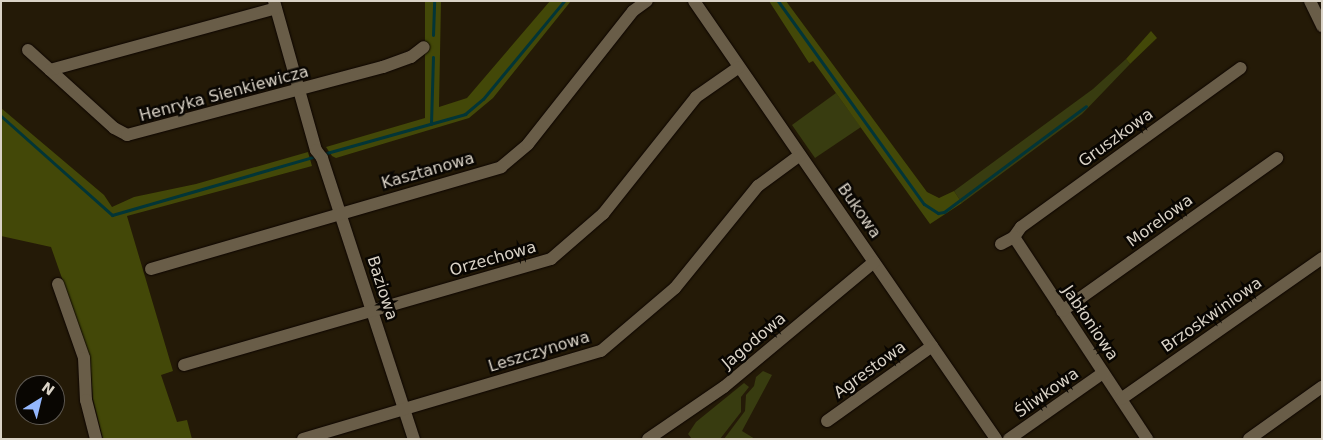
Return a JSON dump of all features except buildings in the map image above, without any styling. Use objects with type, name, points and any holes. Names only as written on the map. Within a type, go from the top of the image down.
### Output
[{"type":"street","name":"Kasztanowa","points":[[151,269],[501,167],[528,144],[633,11],[647,1]]},
{"type":"street","name":"Bukowa","points":[[694,1],[996,439]]},
{"type":"street","points":[[1310,1],[1322,26]]},
{"type":"street","name":"Baziowa","points":[[275,4],[298,90],[414,439]]},
{"type":"street","points":[[50,70],[275,4]]},
{"type":"street","name":"Henryka Sienkiewicza","points":[[28,50],[114,128],[127,135],[390,65],[411,57],[424,47]]},
{"type":"street","name":"Orzechowa","points":[[184,366],[551,259],[603,214],[696,96],[740,67]]},
{"type":"street","name":"Gruszkowa","points":[[1014,237],[1021,227],[1240,68]]},
{"type":"street","name":"Leszczynowa","points":[[303,439],[601,351],[675,288],[758,186],[800,155]]},
{"type":"street","name":"Morelowa","points":[[1062,311],[1277,158]]},
{"type":"street","points":[[1001,244],[1014,237]]},
{"type":"street","name":"Jabłoniowa","points":[[1014,237],[1147,439]]},
{"type":"street","name":"Brzoskwiniowa","points":[[1120,399],[1322,258]]},
{"type":"street","name":"Jagodowa","points":[[648,439],[724,387],[874,262]]},
{"type":"street","points":[[58,284],[84,358],[86,400],[96,439]]},
{"type":"street","name":"Agrestowa","points":[[827,421],[932,346]]},
{"type":"street","name":"Śliwkowa","points":[[1009,439],[1104,373]]},
{"type":"street","points":[[1249,439],[1322,387]]},
{"type":"green space","points":[[425,1],[441,1],[439,107],[467,98],[550,1],[571,1],[493,98],[469,118],[336,158],[332,156],[326,147],[425,118]]},
{"type":"green space","points":[[769,1],[786,1],[927,192],[939,198],[954,191],[962,203],[930,224],[813,61],[809,63]]},
{"type":"green space","points":[[1151,31],[1157,38],[1130,64],[1126,59]]},
{"type":"green space","points":[[1126,59],[1130,64],[1082,114],[962,203],[954,191],[1093,89]]},
{"type":"green space","points":[[836,93],[861,127],[815,158],[792,125]]},
{"type":"green space","points":[[1,108],[104,195],[112,207],[134,197],[196,184],[308,152],[312,166],[127,216],[173,371],[161,375],[177,422],[187,420],[192,439],[103,439],[93,399],[90,358],[51,247],[1,236]]},
{"type":"green space","points":[[763,371],[772,375],[742,431],[755,439],[724,439],[745,411],[746,395],[754,386],[756,377]]},
{"type":"green space","points":[[744,383],[749,387],[741,397],[741,412],[720,439],[692,439],[688,434],[696,422]]},
{"type":"waterway","points":[[433,35],[434,1]]},
{"type":"waterway","points":[[323,154],[465,114],[483,99],[564,1]]},
{"type":"waterway","points":[[778,1],[924,204],[938,213],[944,212],[1086,106]]},
{"type":"waterway","points":[[431,124],[433,57]]},
{"type":"waterway","points":[[1,116],[112,215],[317,156]]}]
